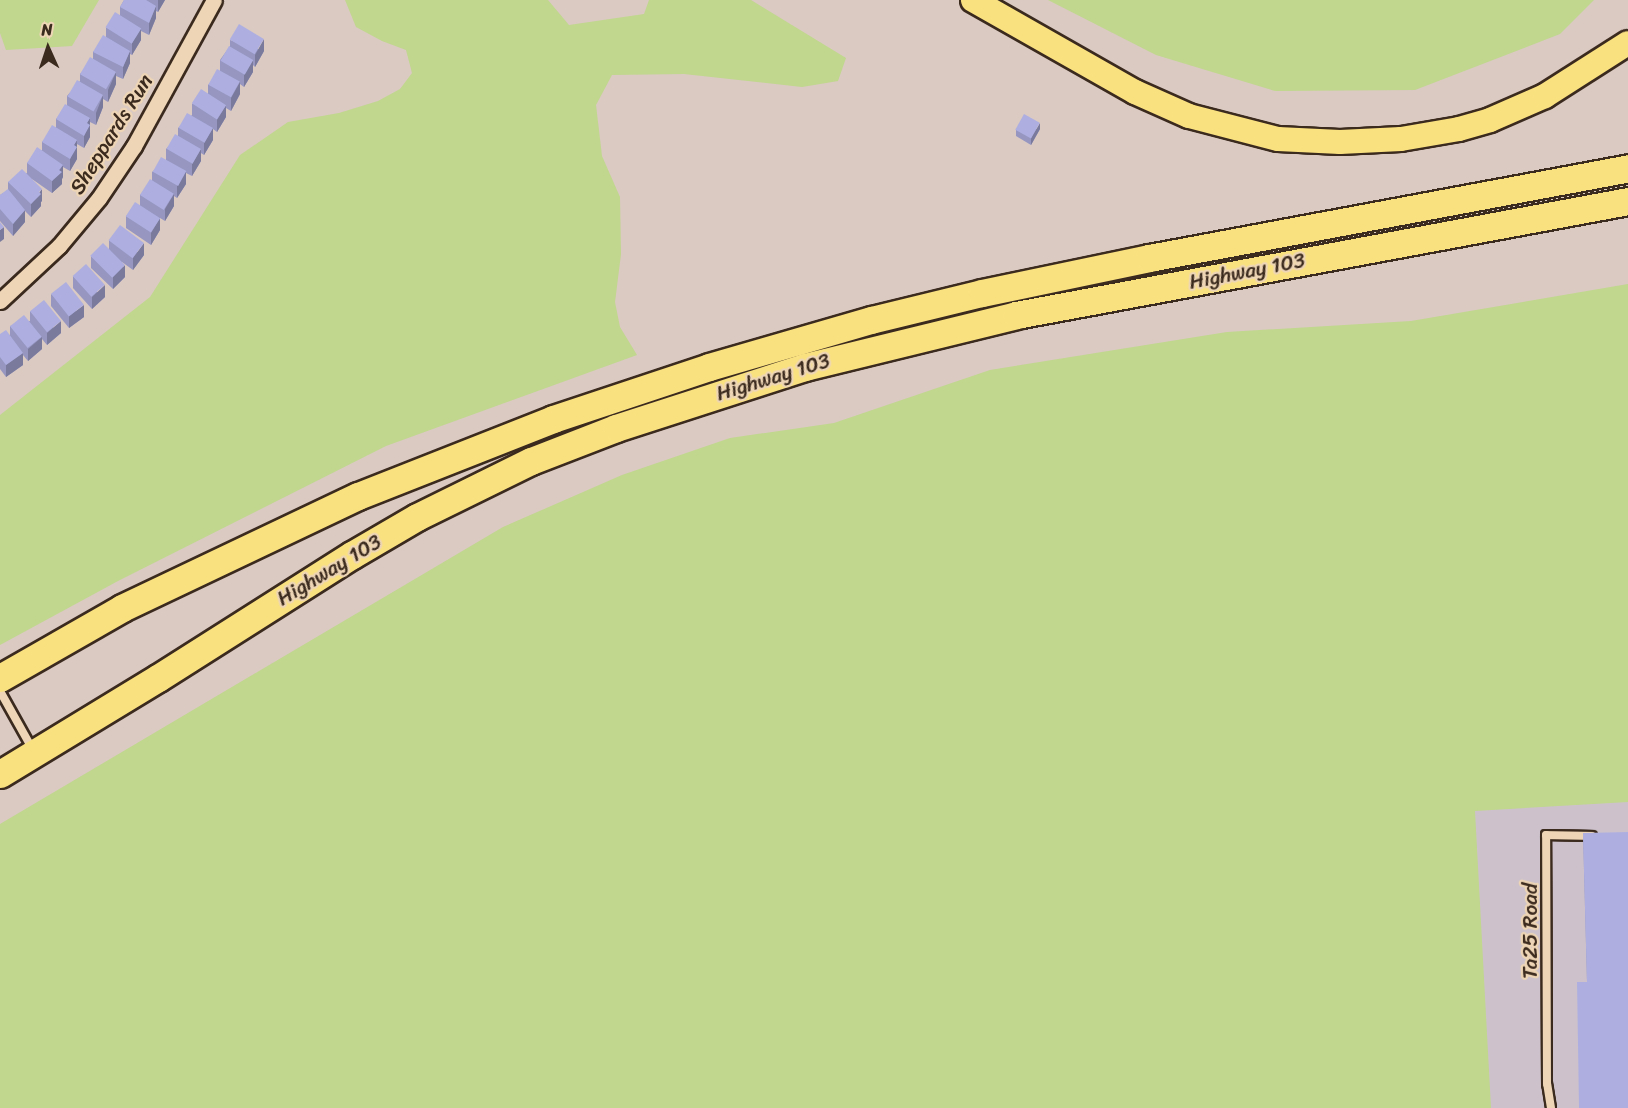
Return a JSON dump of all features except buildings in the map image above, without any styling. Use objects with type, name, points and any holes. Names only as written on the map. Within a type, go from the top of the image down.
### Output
[{"type":"highway","points":[[1176,253],[1200,241],[1628,148]]},
{"type":"highway","name":"Highway 103","points":[[0,678],[102,619],[282,531],[404,476],[553,419],[720,364],[871,320],[982,293],[1176,253],[1628,168]]},
{"type":"highway","name":"Highway 103","points":[[0,774],[417,517],[531,461],[661,412],[855,353],[1016,315],[1628,201]]},
{"type":"main road","points":[[973,0],[1135,92],[1189,116],[1278,139],[1340,142],[1401,139],[1458,129],[1490,120],[1545,96],[1628,43]]},
{"type":"street","name":"Sheppards Run","points":[[0,301],[59,246],[111,181],[149,119],[214,0]]},
{"type":"lane","points":[[0,691],[35,753]]},
{"type":"lane","name":"Ta25 Road","points":[[1551,1108],[1547,1083],[1546,835],[1605,837]]},
{"type":"shaded area","points":[[1475,802],[1628,802],[1628,1108],[1475,1108]]},
{"type":"green space","points":[[0,0],[99,0],[72,46],[6,50],[0,33]]},
{"type":"green space","points":[[345,0],[548,0],[569,25],[644,14],[649,0],[751,0],[846,58],[838,81],[802,87],[684,74],[612,75],[596,105],[602,156],[620,197],[621,254],[615,302],[620,327],[637,355],[386,446],[118,581],[0,645],[0,415],[150,297],[240,155],[288,122],[339,113],[378,101],[400,89],[412,73],[406,50],[382,41],[356,27]]},
{"type":"green space","points":[[1048,0],[1594,0],[1560,34],[1415,90],[1275,91],[1156,55]]},
{"type":"green space","points":[[1628,284],[1628,802],[1475,811],[1491,1108],[0,1108],[0,824],[503,527],[622,475],[730,438],[834,423],[990,370],[1227,332],[1411,321]]}]
